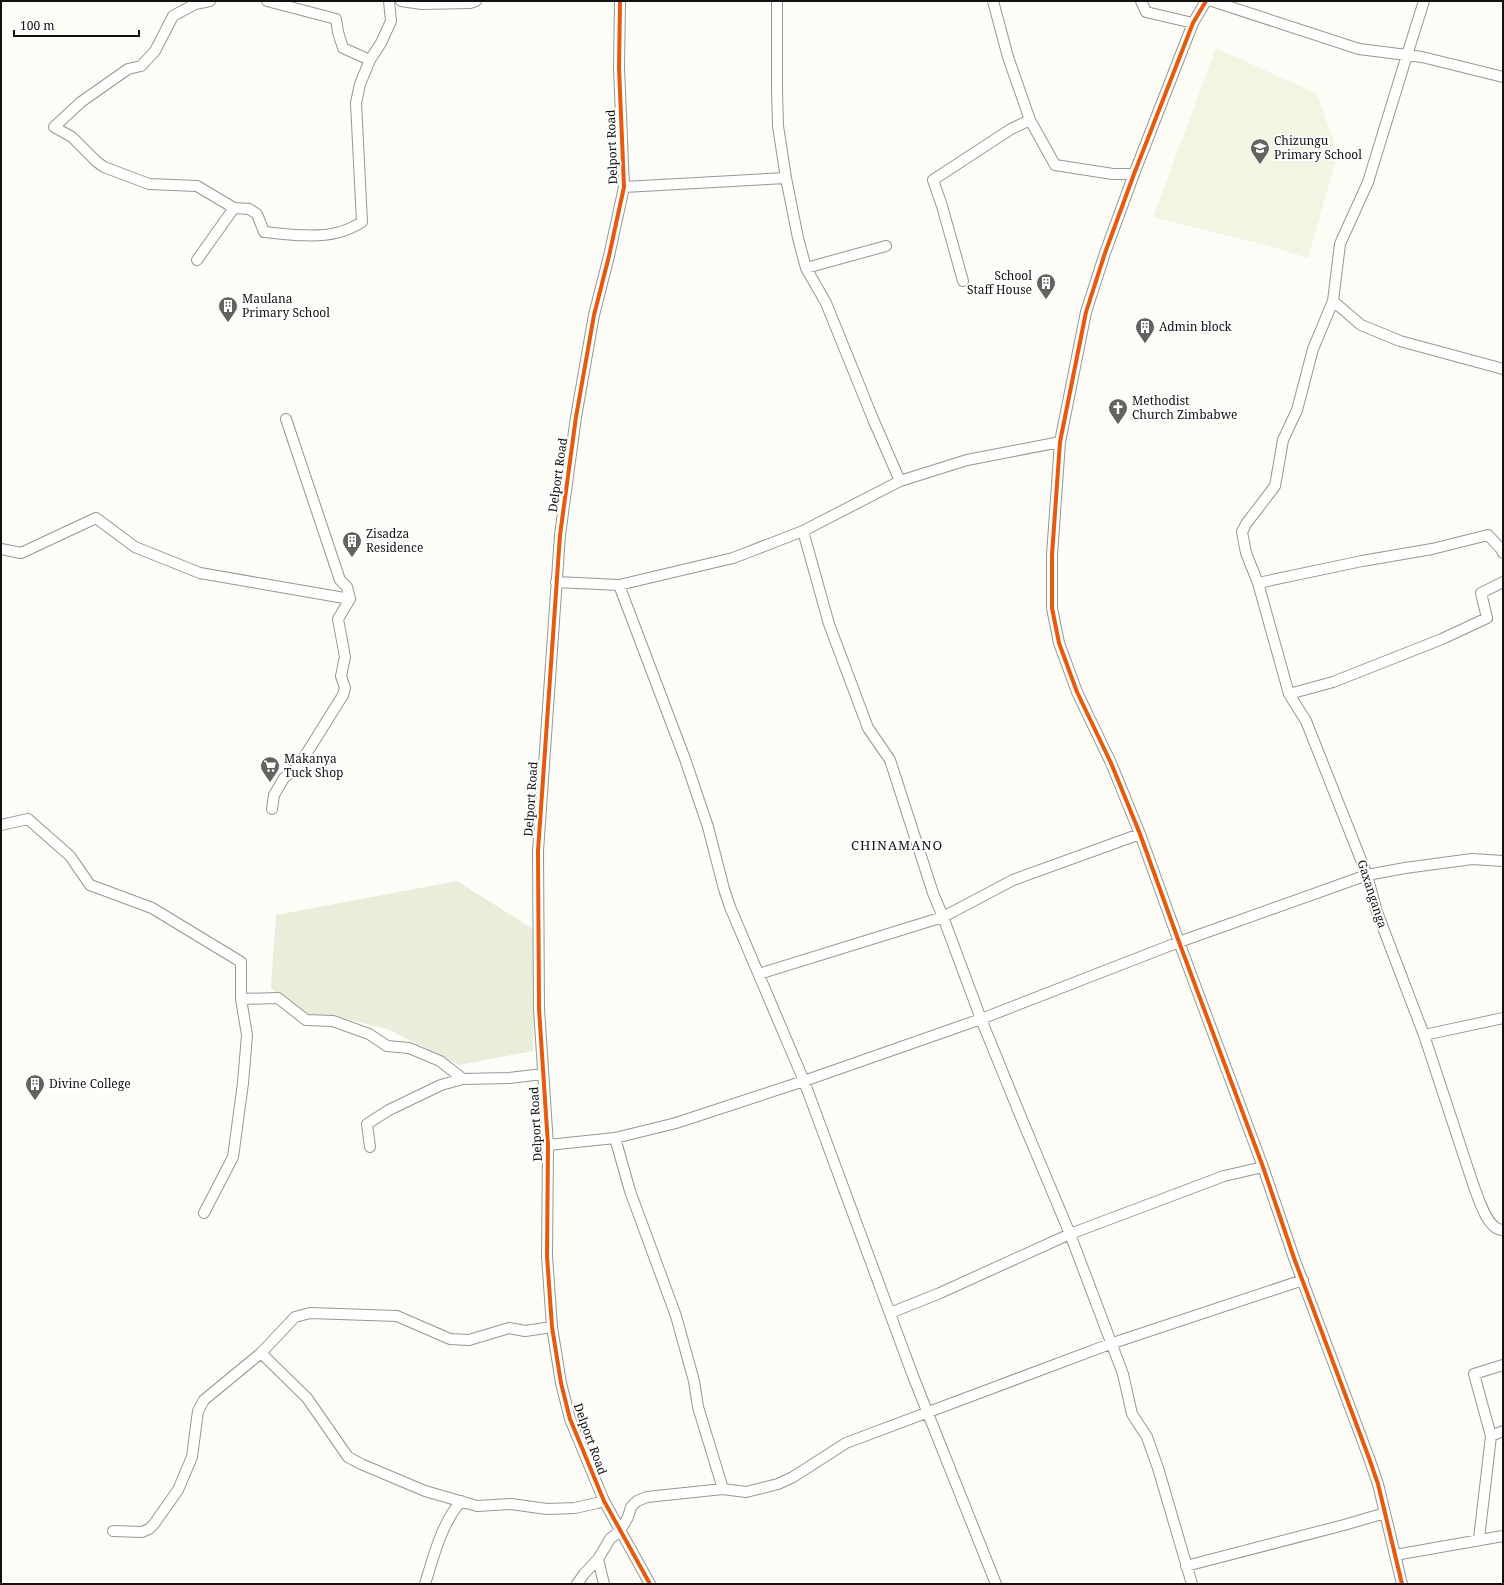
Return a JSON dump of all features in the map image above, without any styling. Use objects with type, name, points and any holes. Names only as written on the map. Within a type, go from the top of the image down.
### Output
[{"type":"street","points":[[210,1],[195,4],[173,16],[155,51],[141,66],[128,69],[81,102],[54,127],[72,137],[104,167],[149,184],[196,186],[234,208],[249,209],[258,214],[264,232],[324,235],[337,233],[362,222],[356,103],[360,84],[370,60],[381,43],[391,21],[389,1]]},
{"type":"street","points":[[267,1],[336,19],[343,48],[370,60]]},
{"type":"street","points":[[401,1],[422,4],[470,3],[476,1]]},
{"type":"street","name":"Delport Road","points":[[620,1],[619,53],[624,187],[594,315],[576,418],[560,535],[538,851],[539,1009],[548,1145],[547,1256],[552,1327],[561,1383],[570,1419],[604,1501],[650,1584]]},
{"type":"street","points":[[777,1],[778,126],[786,178],[798,238],[806,268],[826,303],[873,420],[900,481]]},
{"type":"street","points":[[993,1],[1008,57],[1030,120],[1055,165],[1113,174],[1134,174]]},
{"type":"street","points":[[1141,1],[1146,12],[1193,24]]},
{"type":"street","points":[[1206,1],[1193,24],[1134,174],[1105,253],[1086,312],[1060,442],[1052,555],[1052,608],[1059,643],[1077,692],[1111,763],[1140,834],[1369,1458],[1385,1513],[1402,1584]]},
{"type":"street","points":[[1212,1],[1359,49],[1422,57],[1503,77]]},
{"type":"street","name":"Gaxanganga","points":[[1424,1],[1368,182],[1340,244],[1333,301],[1313,349],[1297,410],[1283,440],[1274,486],[1246,524],[1242,532],[1246,553],[1258,583],[1289,694],[1306,721],[1367,875],[1376,912],[1424,1034],[1472,1184],[1482,1209],[1492,1225],[1498,1230],[1503,1230]]},
{"type":"street","points":[[963,281],[942,206],[933,180],[1011,129],[1030,120]]},
{"type":"street","points":[[624,187],[786,178]]},
{"type":"street","points":[[197,260],[234,208]]},
{"type":"street","points":[[806,268],[886,246]]},
{"type":"street","points":[[1333,301],[1361,325],[1400,341],[1503,370]]},
{"type":"street","points":[[272,809],[274,795],[284,778],[298,767],[343,695],[345,688],[342,676],[345,657],[338,619],[350,599],[347,587],[340,580],[286,419]]},
{"type":"street","points":[[556,582],[619,585],[733,558],[803,531],[900,481],[967,460],[1060,442]]},
{"type":"street","points":[[1,549],[21,553],[96,518],[135,547],[200,573],[350,599]]},
{"type":"street","points":[[803,531],[829,624],[868,728],[890,760],[933,893],[982,1019],[1070,1234],[1110,1344],[1123,1374],[1129,1407],[1147,1437],[1158,1468],[1192,1584]]},
{"type":"street","points":[[1258,583],[1362,561],[1432,549],[1488,535],[1503,553]]},
{"type":"street","points":[[1289,694],[1333,682],[1442,639],[1487,618],[1481,593],[1503,582]]},
{"type":"street","points":[[619,585],[685,758],[708,827],[726,895],[804,1080],[846,1198],[927,1412],[996,1584]]},
{"type":"street","points":[[1,825],[28,819],[70,856],[90,885],[152,908],[241,962],[241,999],[247,1035],[244,1083],[233,1157],[204,1213]]},
{"type":"street","points":[[759,974],[943,916],[1013,880],[1140,834]]},
{"type":"street","points":[[548,1145],[615,1138],[676,1123],[982,1019],[1179,942],[1367,875],[1472,859],[1503,861]]},
{"type":"street","points":[[241,999],[278,998],[306,1020],[333,1021],[369,1034],[387,1046],[409,1048],[440,1061],[463,1078]]},
{"type":"street","points":[[1424,1034],[1503,1018]]},
{"type":"street","points":[[370,1147],[367,1124],[389,1110],[441,1085],[463,1078],[509,1078],[543,1074]]},
{"type":"street","points":[[615,1138],[630,1191],[676,1316],[694,1381],[698,1407],[723,1489]]},
{"type":"street","points":[[890,1313],[940,1293],[1070,1234],[1224,1176],[1263,1167]]},
{"type":"street","points":[[577,1584],[598,1559],[610,1539],[620,1531],[631,1507],[637,1501],[647,1497],[723,1489],[746,1492],[778,1484],[793,1477],[846,1443],[1110,1344],[1303,1280]]},
{"type":"street","points":[[113,1530],[142,1532],[149,1529],[154,1524],[178,1490],[192,1457],[198,1412],[204,1400],[261,1353],[295,1317],[310,1313],[397,1316],[450,1339],[469,1340],[509,1328],[525,1331],[552,1327]]},
{"type":"street","points":[[261,1353],[307,1398],[348,1457],[361,1464],[425,1491],[477,1506],[511,1504],[547,1509],[575,1508],[604,1501]]},
{"type":"street","points":[[1479,1539],[1491,1436],[1474,1374],[1503,1365]]},
{"type":"street","points":[[1491,1436],[1503,1432]]},
{"type":"street","points":[[425,1584],[437,1544],[451,1513],[461,1501]]},
{"type":"street","points":[[1186,1566],[1385,1513]]},
{"type":"street","points":[[1395,1555],[1479,1539],[1503,1536]]},
{"type":"street","points":[[598,1559],[604,1584]]},
{"type":"green space","points":[[1216,48],[1317,94],[1338,153],[1308,258],[1266,245],[1153,217]]},
{"type":"green space","points":[[457,881],[536,931],[533,1051],[459,1065],[387,1029],[346,1019],[307,1015],[271,988],[276,915]]},
{"type":"cycle path","points":[[620,1],[619,68],[624,187],[594,315],[576,417],[560,535],[538,851],[539,1009],[548,1145],[547,1256],[552,1327],[561,1383],[570,1419],[604,1501],[650,1584]]},
{"type":"cycle path","points":[[1206,1],[1193,23],[1134,174],[1105,253],[1086,312],[1060,442],[1052,555],[1052,608],[1059,643],[1077,692],[1111,763],[1140,834],[1263,1167],[1294,1258],[1369,1458],[1378,1484],[1402,1584]]},
{"type":"place","name":"Chizungu Primary School","points":[[1260,165]]},
{"type":"place","name":"School Staff House","points":[[1046,300]]},
{"type":"place","name":"Maulana Primary School","points":[[228,323]]},
{"type":"place","name":"Admin block","points":[[1145,344]]},
{"type":"place","name":"Methodist Church Zimbabwe","points":[[1118,425]]},
{"type":"place","name":"Zisadza Residence","points":[[352,558]]},
{"type":"place","name":"Makanya Tuck Shop","points":[[270,783]]},
{"type":"place","name":"Divine College","points":[[35,1101]]},
{"type":"district","name":"CHINAMANO","points":[[897,845]]}]
